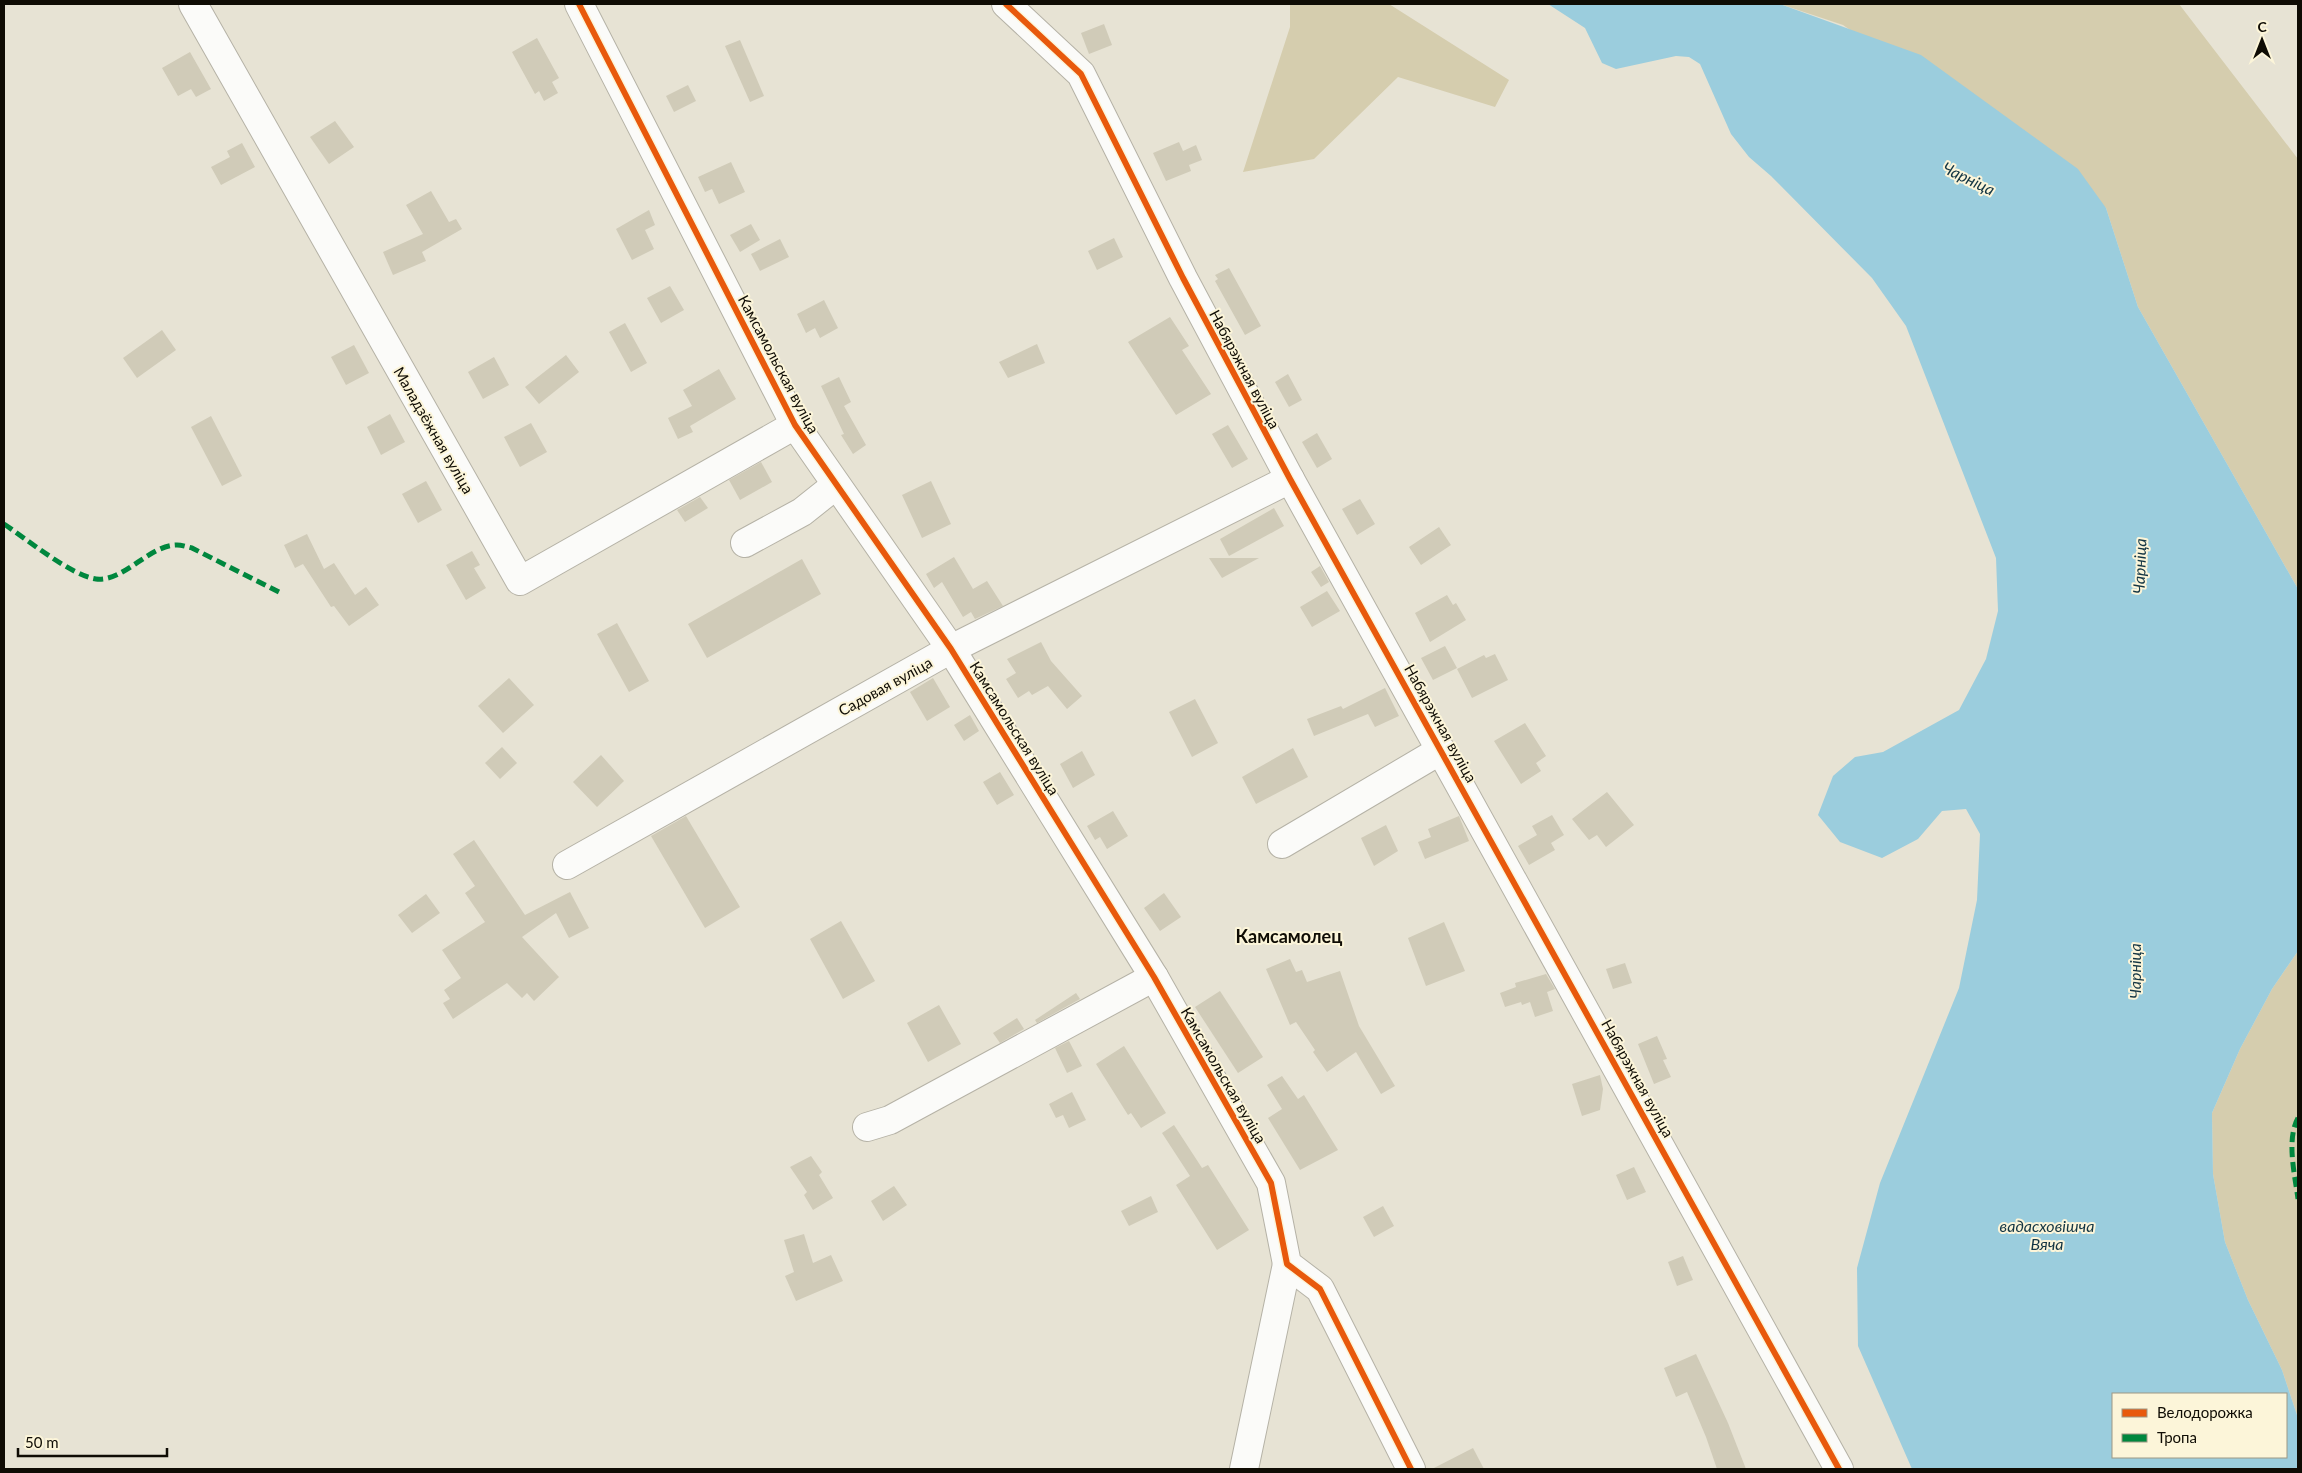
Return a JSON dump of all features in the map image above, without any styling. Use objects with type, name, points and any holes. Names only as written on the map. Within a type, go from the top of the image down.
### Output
[{"type":"street","name":"Маладзёжная вуліца","points":[[193,4],[520,581],[795,425]]},
{"type":"street","name":"Камсамольская вуліца","points":[[579,4],[795,425],[951,649],[1154,977],[1271,1183],[1287,1264]]},
{"type":"street","name":"Набярэжная вуліца","points":[[1006,4],[1081,74],[1182,278],[1290,479],[1840,1469]]},
{"type":"street","name":"Садовая вуліца","points":[[567,865],[951,649],[1290,479]]},
{"type":"street","points":[[745,543],[802,512],[836,485]]},
{"type":"street","points":[[1282,844],[1441,750]]},
{"type":"street","points":[[867,1126],[890,1120],[1154,977]]},
{"type":"street","points":[[1244,1469],[1287,1264],[1320,1289],[1411,1469]]},
{"type":"shaded area","points":[[1290,4],[1389,4],[1509,80],[1495,107],[1398,77],[1314,159],[1243,172],[1290,27]]},
{"type":"shaded area","points":[[1780,4],[2179,4],[2298,159],[2298,589],[2138,307],[2106,208],[1843,25]]},
{"type":"shaded area","points":[[2298,951],[2298,1418],[2282,1370],[2248,1300],[2225,1242],[2213,1174],[2212,1113],[2240,1049],[2272,989]]},
{"type":"water","name":"вадасховішча Вяча","points":[[1548,4],[1780,4],[1921,55],[2078,169],[2106,208],[2138,307],[2298,589],[2298,951],[2272,989],[2240,1049],[2212,1113],[2213,1174],[2225,1242],[2248,1300],[2282,1370],[2298,1418],[2298,1469],[1912,1469],[1858,1346],[1857,1268],[1880,1183],[1959,988],[1977,900],[1980,834],[1966,809],[1942,811],[1918,839],[1882,858],[1840,842],[1818,815],[1833,776],[1855,757],[1883,752],[1959,710],[1986,659],[1998,611],[1996,558],[1906,326],[1872,278],[1771,176],[1749,157],[1731,134],[1700,64],[1689,57],[1676,56],[1616,69],[1602,63],[1585,28]]},
{"type":"building","points":[[1104,24],[1112,45],[1089,54],[1081,33]]},
{"type":"building","points":[[537,38],[559,78],[552,82],[558,93],[544,101],[539,91],[535,94],[512,52]]},
{"type":"building","points":[[740,40],[764,96],[750,102],[725,46]]},
{"type":"building","points":[[190,52],[211,89],[196,97],[191,89],[178,96],[162,68]]},
{"type":"building","points":[[688,85],[696,101],[674,112],[666,96]]},
{"type":"building","points":[[335,121],[354,147],[329,164],[310,137]]},
{"type":"building","points":[[1179,142],[1183,151],[1196,145],[1202,160],[1189,165],[1191,171],[1166,181],[1153,153]]},
{"type":"building","points":[[242,143],[255,167],[221,185],[211,167],[230,157],[227,151]]},
{"type":"building","points":[[731,162],[745,192],[719,204],[712,189],[705,192],[698,177]]},
{"type":"building","points":[[431,191],[449,222],[456,219],[462,229],[422,252],[426,261],[393,275],[383,252],[423,234],[406,205]]},
{"type":"building","points":[[649,210],[655,225],[645,230],[654,249],[632,260],[616,229]]},
{"type":"building","points":[[751,224],[760,240],[740,252],[730,235]]},
{"type":"building","points":[[1114,238],[1123,257],[1097,270],[1088,251]]},
{"type":"building","points":[[780,239],[789,257],[760,271],[751,254]]},
{"type":"building","points":[[1229,268],[1261,326],[1245,335],[1215,281],[1218,279],[1215,275]]},
{"type":"building","points":[[670,286],[684,310],[661,323],[647,298]]},
{"type":"building","points":[[824,300],[838,328],[820,338],[815,328],[806,333],[797,314]]},
{"type":"building","points":[[1170,317],[1189,346],[1182,350],[1211,394],[1176,415],[1128,342]]},
{"type":"building","points":[[625,323],[647,363],[631,372],[609,332]]},
{"type":"building","points":[[162,330],[176,350],[137,378],[123,358]]},
{"type":"building","points":[[1037,344],[1045,363],[1008,378],[999,362]]},
{"type":"building","points":[[354,345],[369,373],[346,385],[331,357]]},
{"type":"building","points":[[566,355],[579,372],[539,404],[525,387]]},
{"type":"building","points":[[494,357],[509,385],[483,399],[468,372]]},
{"type":"building","points":[[719,369],[736,399],[690,426],[693,432],[678,439],[668,418],[692,406],[683,390]]},
{"type":"building","points":[[1288,374],[1302,400],[1289,407],[1275,382]]},
{"type":"building","points":[[839,377],[851,402],[844,406],[866,445],[853,454],[841,435],[844,434],[821,386]]},
{"type":"building","points":[[390,414],[405,442],[381,455],[367,427]]},
{"type":"building","points":[[211,416],[242,476],[222,486],[191,427]]},
{"type":"building","points":[[531,423],[547,452],[520,467],[504,437]]},
{"type":"building","points":[[1228,425],[1248,459],[1232,468],[1212,434]]},
{"type":"building","points":[[1317,433],[1332,459],[1317,468],[1302,442]]},
{"type":"building","points":[[761,462],[772,482],[740,500],[729,480]]},
{"type":"building","points":[[426,481],[442,510],[418,523],[402,494]]},
{"type":"building","points":[[931,481],[951,524],[922,538],[902,495]]},
{"type":"building","points":[[700,497],[708,508],[685,522],[677,510]]},
{"type":"building","points":[[1360,499],[1375,524],[1357,535],[1342,509]]},
{"type":"building","points":[[1274,508],[1284,526],[1229,556],[1220,539]]},
{"type":"building","points":[[1439,527],[1451,545],[1421,565],[1409,547]]},
{"type":"building","points":[[307,534],[324,569],[334,563],[355,595],[366,587],[379,605],[349,626],[334,606],[331,607],[303,564],[295,568],[284,545]]},
{"type":"building","points":[[472,551],[480,565],[474,568],[486,588],[466,600],[446,565]]},
{"type":"building","points":[[954,557],[973,589],[987,581],[1003,606],[975,619],[971,612],[963,617],[942,582],[934,588],[926,574]]},
{"type":"building","points":[[1209,558],[1259,558],[1222,578]]},
{"type":"building","points":[[802,559],[821,594],[707,658],[688,624]]},
{"type":"building","points":[[1320,566],[1329,582],[1321,587],[1311,572]]},
{"type":"building","points":[[1327,591],[1340,611],[1312,627],[1300,607]]},
{"type":"building","points":[[1447,595],[1453,605],[1456,603],[1466,620],[1430,642],[1415,613]]},
{"type":"building","points":[[617,623],[649,681],[629,692],[597,634]]},
{"type":"building","points":[[1041,642],[1051,661],[1082,696],[1067,709],[1048,686],[1032,695],[1029,691],[1018,698],[1006,679],[1016,673],[1007,659]]},
{"type":"building","points":[[1445,646],[1457,668],[1433,680],[1421,658]]},
{"type":"building","points":[[1495,654],[1508,680],[1472,698],[1457,669],[1484,655],[1486,658]]},
{"type":"building","points":[[509,678],[534,705],[503,733],[478,706]]},
{"type":"building","points":[[933,678],[950,707],[927,721],[910,692]]},
{"type":"building","points":[[1385,688],[1399,716],[1375,727],[1368,714],[1314,736],[1307,719],[1341,706],[1343,709]]},
{"type":"building","points":[[1195,699],[1218,743],[1192,757],[1169,712]]},
{"type":"building","points":[[970,715],[979,731],[964,741],[954,725]]},
{"type":"building","points":[[1525,723],[1546,756],[1536,763],[1541,771],[1521,784],[1494,741]]},
{"type":"building","points":[[502,747],[517,763],[500,779],[485,763]]},
{"type":"building","points":[[1293,748],[1308,777],[1256,804],[1242,777]]},
{"type":"building","points":[[1082,751],[1095,775],[1073,788],[1060,764]]},
{"type":"building","points":[[601,755],[624,781],[597,807],[573,782]]},
{"type":"building","points":[[1000,772],[1014,795],[997,805],[983,782]]},
{"type":"building","points":[[1607,792],[1634,825],[1606,847],[1597,835],[1589,840],[1572,819]]},
{"type":"building","points":[[1113,811],[1128,836],[1107,849],[1100,837],[1095,840],[1087,826]]},
{"type":"building","points":[[1552,815],[1564,835],[1551,843],[1555,850],[1529,865],[1518,846],[1537,835],[1532,826]]},
{"type":"building","points":[[686,816],[740,907],[705,928],[651,836]]},
{"type":"building","points":[[1459,816],[1469,841],[1425,859],[1418,842],[1431,837],[1428,829]]},
{"type":"building","points":[[1386,825],[1398,851],[1374,866],[1361,838]]},
{"type":"building","points":[[474,840],[525,915],[570,892],[589,928],[569,938],[556,913],[522,937],[559,977],[534,1001],[527,993],[522,998],[507,983],[453,1019],[443,1003],[450,999],[444,990],[461,978],[442,950],[485,922],[465,893],[475,886],[453,854]]},
{"type":"building","points":[[1164,893],[1181,917],[1160,931],[1144,908]]},
{"type":"building","points":[[426,894],[440,913],[412,933],[398,915]]},
{"type":"building","points":[[841,921],[875,981],[843,999],[810,939]]},
{"type":"building","points":[[1444,922],[1465,971],[1426,986],[1408,938]]},
{"type":"building","points":[[1290,959],[1296,972],[1302,970],[1307,982],[1340,971],[1359,1026],[1395,1086],[1381,1094],[1356,1052],[1327,1072],[1296,1022],[1290,1025],[1266,969]]},
{"type":"building","points":[[1625,963],[1632,983],[1613,989],[1606,969]]},
{"type":"building","points":[[1546,974],[1555,989],[1547,992],[1553,1011],[1535,1017],[1530,1002],[1522,1005],[1521,1002],[1505,1007],[1500,993],[1516,987],[1515,983]]},
{"type":"building","points":[[1220,991],[1263,1057],[1238,1073],[1195,1007]]},
{"type":"building","points":[[1076,993],[1080,999],[1037,1023],[1035,1020]]},
{"type":"building","points":[[939,1005],[961,1044],[928,1062],[907,1023]]},
{"type":"building","points":[[1017,1018],[1024,1029],[1000,1043],[993,1033]]},
{"type":"building","points":[[1657,1036],[1667,1059],[1663,1060],[1671,1077],[1654,1084],[1638,1044]]},
{"type":"building","points":[[1069,1041],[1082,1066],[1067,1073],[1055,1048]]},
{"type":"building","points":[[1124,1046],[1166,1113],[1141,1128],[1131,1113],[1128,1115],[1096,1064]]},
{"type":"building","points":[[1600,1075],[1603,1089],[1600,1110],[1582,1116],[1572,1084]]},
{"type":"building","points":[[1282,1076],[1298,1099],[1304,1095],[1338,1150],[1300,1170],[1268,1118],[1282,1109],[1267,1085]]},
{"type":"building","points":[[1072,1092],[1086,1120],[1069,1128],[1063,1115],[1056,1118],[1049,1104]]},
{"type":"building","points":[[1174,1125],[1202,1168],[1208,1165],[1249,1230],[1217,1250],[1176,1185],[1190,1176],[1162,1133]]},
{"type":"building","points":[[811,1156],[822,1172],[819,1175],[833,1198],[813,1210],[804,1195],[807,1192],[790,1167]]},
{"type":"building","points":[[1634,1167],[1646,1192],[1627,1200],[1616,1175]]},
{"type":"building","points":[[894,1186],[907,1205],[883,1221],[871,1201]]},
{"type":"building","points":[[1151,1196],[1158,1212],[1129,1226],[1121,1211]]},
{"type":"building","points":[[1383,1206],[1394,1226],[1374,1237],[1363,1217]]},
{"type":"building","points":[[804,1234],[813,1263],[831,1255],[843,1281],[796,1301],[785,1276],[794,1272],[784,1240]]},
{"type":"building","points":[[1683,1256],[1693,1280],[1677,1286],[1668,1262]]},
{"type":"building","points":[[1696,1354],[1728,1423],[1746,1469],[1717,1469],[1687,1392],[1676,1397],[1664,1368]]},
{"type":"building","points":[[1473,1448],[1484,1469],[1432,1469]]},
{"type":"marked path","points":[[4,524],[62,564],[74,571],[96,579],[117,575],[156,551],[179,545],[192,548],[281,593]]},
{"type":"marked path","points":[[2298,1118],[2294,1127],[2292,1147],[2298,1199]]},
{"type":"cycle path","points":[[579,4],[795,425],[951,649],[1154,977],[1271,1183],[1287,1264],[1320,1289],[1411,1469]]},
{"type":"cycle path","points":[[1006,4],[1081,74],[1183,278],[1290,479],[1839,1469]]},
{"type":"district","name":"Камсамолец","points":[[1289,936]]},
{"type":"water label","name":"Чарніца","points":[[1969,178]]},
{"type":"water label","name":"Чарніца","points":[[2139,566]]},
{"type":"water label","name":"Чарніца","points":[[2134,971]]}]
